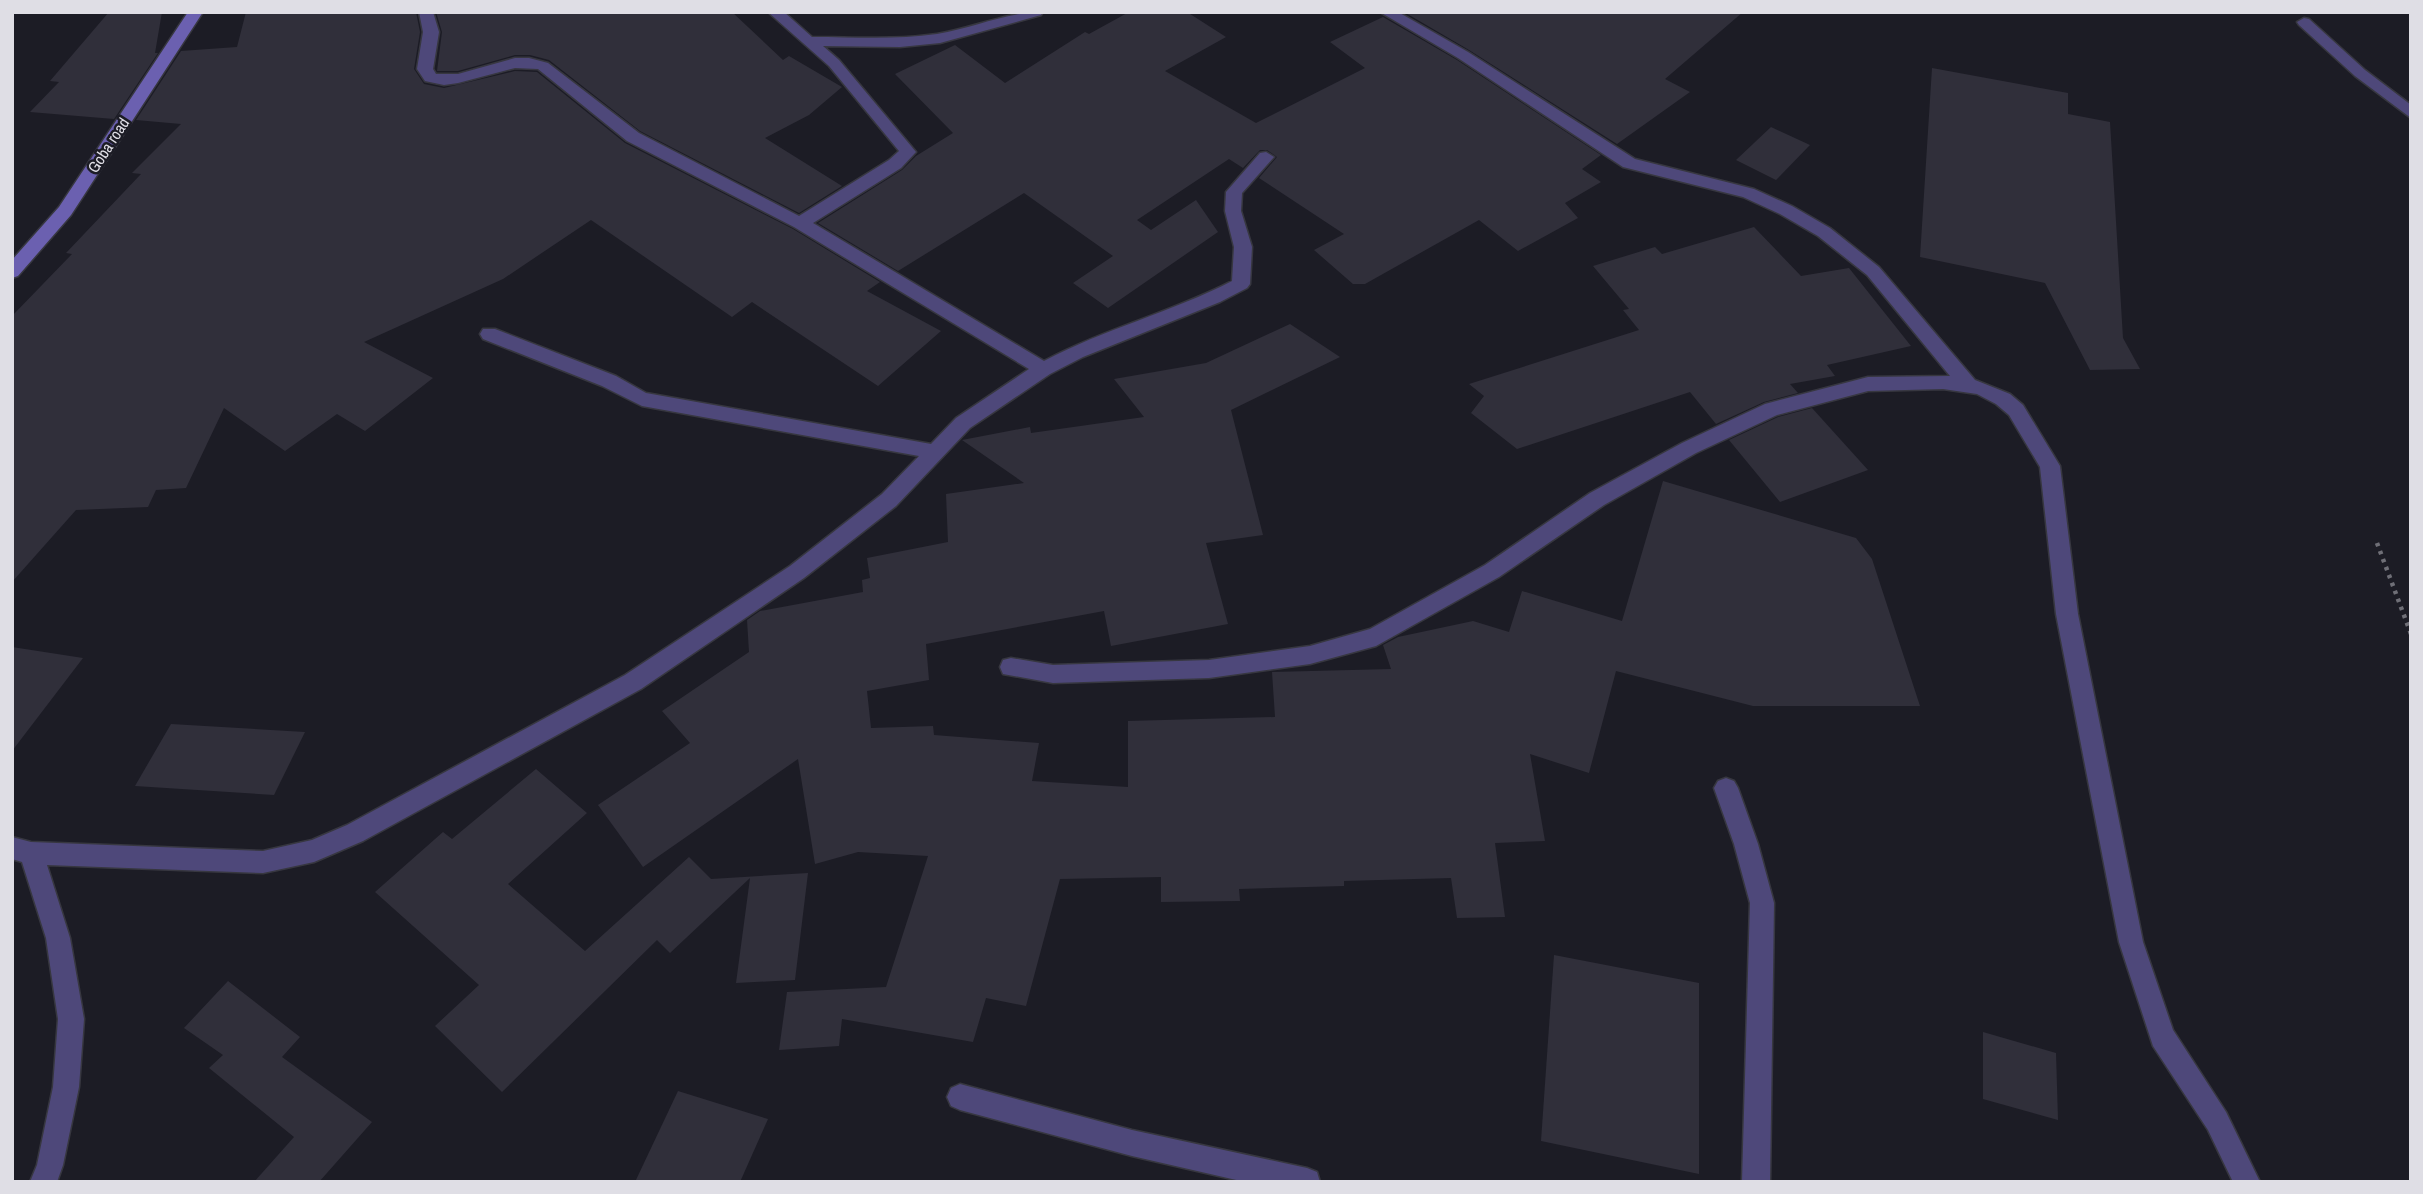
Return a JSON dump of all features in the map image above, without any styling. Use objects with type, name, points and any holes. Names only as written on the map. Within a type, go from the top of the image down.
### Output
[{"type":"main road","name":"Goba road","points":[[12,272],[65,211],[196,12]]},
{"type":"street","points":[[426,12],[431,32],[425,69],[430,78],[449,81],[508,66],[536,64],[633,137],[800,223],[1043,369]]},
{"type":"street","points":[[775,12],[834,63],[908,152],[895,164],[800,223]]},
{"type":"street","points":[[806,41],[900,41],[940,38],[1036,12]]},
{"type":"street","points":[[1387,12],[1463,55],[1629,163],[1748,193],[1786,210],[1824,232],[1873,271],[1969,386]]},
{"type":"street","points":[[2304,22],[2360,73],[2411,113]]},
{"type":"street","points":[[43,1182],[50,1165],[66,1087],[71,1019],[58,938],[21,850],[264,862],[314,851],[355,833],[633,682],[797,572],[889,500],[963,423],[1043,369],[1076,352],[1214,298],[1241,284],[1243,247],[1233,211],[1234,192],[1266,157]]},
{"type":"street","points":[[489,334],[609,381],[642,399],[936,452]]},
{"type":"street","points":[[1011,667],[1053,674],[1209,668],[1310,655],[1376,637],[1492,571],[1597,499],[1689,449],[1772,409],[1868,384],[1943,382],[1981,388],[2003,399],[2016,410],[2050,466],[2067,614],[2131,942],[2162,1037],[2217,1121],[2247,1182]]},
{"type":"street","points":[[1726,788],[1746,844],[1762,903],[1756,1182]]},
{"type":"street","points":[[960,1097],[1132,1143],[1307,1182]]},
{"type":"path","points":[[2377,543],[2411,634]]},
{"type":"building","points":[[109,12],[162,12],[155,53],[158,53],[114,119],[30,112],[59,82],[50,81]]},
{"type":"building","points":[[246,12],[416,12],[420,32],[414,69],[424,84],[444,88],[515,71],[537,72],[625,143],[793,229],[880,282],[867,291],[941,331],[878,386],[752,302],[732,317],[591,220],[503,279],[364,342],[433,378],[365,431],[337,414],[285,451],[224,408],[186,488],[156,490],[148,507],[76,510],[12,582],[12,316],[72,254],[66,253],[141,174],[132,173],[181,124],[136,120],[181,51],[237,47]]},
{"type":"building","points":[[436,12],[732,12],[783,60],[789,56],[842,87],[809,115],[765,138],[842,186],[799,213],[640,131],[549,60],[530,55],[515,55],[458,71],[437,71],[442,32]]},
{"type":"building","points":[[1129,12],[1187,12],[1226,37],[1165,71],[1256,123],[1365,68],[1330,42],[1383,17],[1457,60],[1601,155],[1582,169],[1601,182],[1565,203],[1578,218],[1518,251],[1479,220],[1365,284],[1353,284],[1314,250],[1344,234],[1259,178],[1277,157],[1267,150],[1260,150],[1243,168],[1229,159],[1137,220],[1151,230],[1196,200],[1218,232],[1108,308],[1073,283],[1113,256],[1024,193],[898,271],[818,223],[902,170],[916,156],[953,133],[895,74],[955,45],[1005,83],[1085,32],[1089,34]]},
{"type":"building","points":[[1404,12],[1743,12],[1665,79],[1690,92],[1617,144]]},
{"type":"building","points":[[1932,68],[2068,93],[2068,114],[2110,122],[2123,338],[2140,369],[2090,370],[2045,283],[1920,257]]},
{"type":"building","points":[[1771,127],[1810,145],[1776,180],[1736,160]]},
{"type":"building","points":[[1754,227],[1801,276],[1849,268],[1911,346],[1827,365],[1835,376],[1790,384],[1798,393],[1764,402],[1716,424],[1690,392],[1517,449],[1471,413],[1484,396],[1469,384],[1639,330],[1623,310],[1629,309],[1593,266],[1655,247],[1662,254]]},
{"type":"building","points":[[1290,324],[1340,357],[1231,410],[1263,535],[1206,543],[1228,624],[1111,646],[1104,611],[926,644],[929,680],[867,691],[871,728],[933,726],[934,735],[1039,743],[1032,781],[1128,787],[1128,721],[1275,717],[1272,672],[1391,669],[1383,645],[1398,637],[1473,621],[1509,632],[1522,591],[1622,621],[1663,481],[1856,538],[1872,559],[1920,706],[1753,706],[1616,671],[1589,773],[1530,754],[1545,841],[1495,843],[1505,917],[1457,918],[1451,878],[1344,881],[1344,886],[1239,889],[1240,901],[1161,902],[1161,877],[1060,879],[1026,1006],[986,998],[973,1042],[842,1019],[839,1046],[779,1050],[787,992],[886,987],[928,856],[858,852],[815,864],[798,759],[643,867],[598,805],[690,743],[662,711],[749,652],[747,620],[760,611],[863,592],[862,580],[870,578],[867,558],[948,542],[946,494],[1024,483],[962,440],[1030,427],[1031,433],[1144,417],[1114,379],[1206,363]]},
{"type":"building","points":[[1812,408],[1868,470],[1780,502],[1729,440],[1778,417]]},
{"type":"building","points":[[12,647],[83,658],[12,751]]},
{"type":"building","points":[[171,724],[305,732],[274,795],[135,786]]},
{"type":"building","points":[[536,769],[587,813],[508,884],[585,951],[689,857],[711,879],[808,873],[795,980],[736,983],[750,878],[670,953],[657,940],[502,1092],[435,1026],[479,985],[375,892],[443,832],[452,839]]},
{"type":"building","points":[[1554,955],[1699,983],[1699,1174],[1541,1141]]},
{"type":"building","points":[[228,981],[300,1037],[282,1057],[372,1122],[319,1182],[254,1182],[294,1137],[209,1068],[223,1055],[184,1028]]},
{"type":"building","points":[[1983,1032],[2056,1053],[2058,1120],[1983,1099]]},
{"type":"building","points":[[678,1091],[768,1119],[740,1182],[635,1182]]}]
